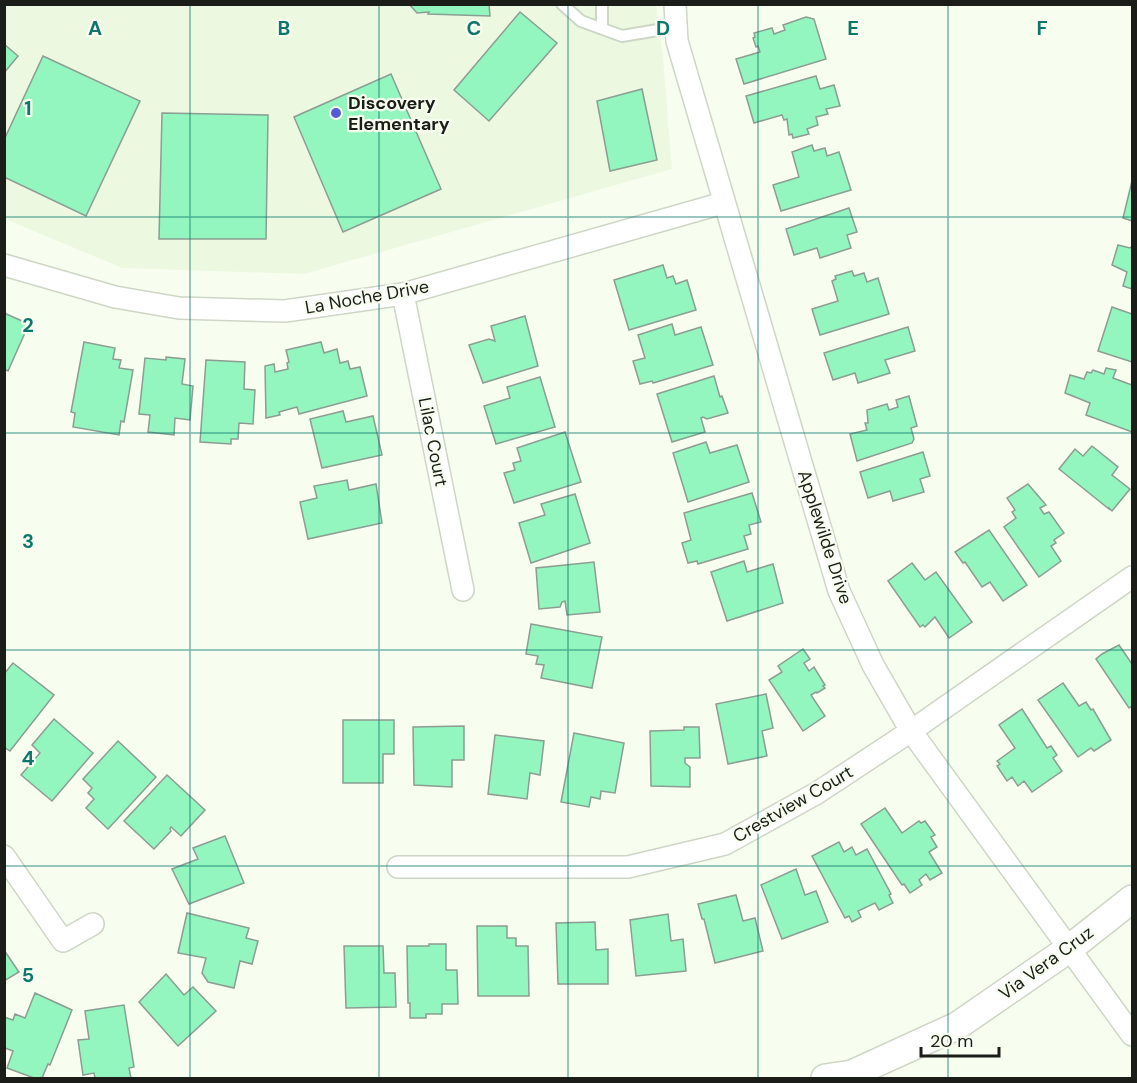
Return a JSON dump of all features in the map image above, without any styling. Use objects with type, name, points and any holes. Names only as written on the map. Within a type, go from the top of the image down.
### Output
[{"type":"street","name":"Applewilde Drive","points":[[675,4],[677,42],[839,591],[873,666],[911,731],[1132,1035]]},
{"type":"street","name":"La Noche Drive","points":[[4,265],[115,297],[179,308],[285,311],[403,294],[723,203]]},
{"type":"street","name":"Lilac Court","points":[[403,294],[463,590]]},
{"type":"street","name":"Crestview Court","points":[[398,867],[628,867],[726,844],[817,793],[911,731],[1132,577]]},
{"type":"street","points":[[4,856],[63,941],[93,924]]},
{"type":"street","name":"Via Vera Cruz","points":[[825,1078],[852,1074],[957,1026],[1070,948],[1132,899]]},
{"type":"lane","points":[[562,4],[581,21],[622,36],[676,27]]},
{"type":"lane","points":[[602,4],[602,28]]},
{"type":"shaded area","name":"Discovery Elementary","points":[[4,5],[656,5],[663,57],[672,169],[304,274],[122,268],[5,219]]},
{"type":"building","points":[[409,4],[489,4],[490,16],[417,13]]},
{"type":"building","points":[[520,12],[557,43],[489,121],[454,90]]},
{"type":"building","points":[[806,17],[814,19],[826,59],[744,84],[736,59],[760,52],[753,38],[754,33],[772,28],[774,34],[785,30],[783,25]]},
{"type":"building","points":[[4,44],[18,56],[4,73]]},
{"type":"building","points":[[43,56],[140,101],[86,216],[4,177],[4,140]]},
{"type":"building","points":[[391,74],[441,189],[343,232],[294,117]]},
{"type":"building","points":[[816,76],[820,89],[834,85],[840,106],[826,109],[828,114],[816,117],[818,125],[807,129],[809,134],[793,138],[792,134],[789,135],[787,119],[784,120],[782,115],[754,123],[746,96]]},
{"type":"building","points":[[642,89],[657,160],[610,171],[597,101]]},
{"type":"building","points":[[162,113],[268,115],[266,239],[159,239]]},
{"type":"building","points":[[812,145],[814,151],[825,148],[827,156],[839,152],[851,190],[781,211],[773,185],[799,177],[792,152]]},
{"type":"building","points":[[1132,181],[1132,221],[1123,218]]},
{"type":"building","points":[[849,208],[857,232],[847,235],[851,248],[820,258],[817,248],[794,255],[786,229]]},
{"type":"building","points":[[1118,245],[1130,248],[1132,246],[1132,289],[1123,286],[1127,272],[1112,265]]},
{"type":"building","points":[[663,265],[667,278],[673,276],[676,284],[687,280],[696,310],[629,330],[614,280]]},
{"type":"building","points":[[852,271],[854,276],[864,273],[867,282],[878,278],[889,314],[820,335],[812,309],[838,301],[832,281],[836,279],[835,276]]},
{"type":"building","points":[[1112,307],[1132,314],[1132,362],[1098,351]]},
{"type":"building","points":[[4,313],[29,324],[8,371],[4,369]]},
{"type":"building","points":[[525,316],[538,366],[483,383],[469,345],[489,339],[495,341],[491,326]]},
{"type":"building","points":[[672,324],[675,335],[701,327],[713,365],[653,383],[652,381],[640,384],[633,361],[645,358],[638,335]]},
{"type":"building","points":[[908,327],[915,351],[885,360],[890,373],[858,383],[855,373],[833,380],[824,353]]},
{"type":"building","points":[[84,342],[115,348],[113,359],[121,360],[119,368],[133,370],[124,422],[121,421],[119,435],[73,427],[75,413],[71,412]]},
{"type":"building","points":[[321,342],[324,353],[337,349],[340,363],[348,361],[350,369],[360,367],[367,396],[299,414],[297,407],[279,412],[280,415],[266,418],[265,366],[274,364],[275,372],[288,369],[286,350]]},
{"type":"building","points":[[166,357],[185,359],[182,384],[193,386],[190,420],[175,418],[174,435],[148,432],[150,415],[139,414],[145,358],[166,360]]},
{"type":"building","points":[[206,360],[245,362],[244,389],[255,390],[253,424],[239,423],[238,439],[231,439],[231,444],[200,442]]},
{"type":"building","points":[[1106,368],[1116,370],[1113,378],[1132,385],[1132,432],[1086,415],[1090,403],[1065,393],[1070,375],[1084,379],[1087,372],[1091,373],[1093,370],[1104,374]]},
{"type":"building","points":[[714,376],[720,397],[722,396],[728,413],[707,419],[701,418],[705,432],[672,442],[657,394]]},
{"type":"building","points":[[540,377],[555,427],[496,444],[484,406],[510,398],[507,387]]},
{"type":"building","points":[[909,396],[917,426],[911,428],[914,439],[912,443],[857,461],[850,434],[867,430],[865,423],[868,423],[867,410],[887,404],[889,410],[898,407],[896,400]]},
{"type":"building","points":[[343,411],[346,422],[373,416],[382,455],[322,468],[310,419]]},
{"type":"building","points":[[565,432],[581,482],[514,503],[504,473],[515,470],[513,463],[521,461],[517,448]]},
{"type":"building","points":[[706,442],[710,453],[737,445],[749,482],[688,502],[673,453]]},
{"type":"building","points":[[1092,446],[1118,467],[1112,475],[1130,489],[1112,511],[1059,469],[1075,449],[1083,456]]},
{"type":"building","points":[[923,452],[930,476],[920,479],[924,492],[893,501],[890,491],[868,498],[860,472]]},
{"type":"building","points":[[347,480],[349,490],[376,484],[382,523],[308,539],[300,502],[317,498],[314,486]]},
{"type":"building","points":[[1028,484],[1046,505],[1040,508],[1044,514],[1049,512],[1064,533],[1054,540],[1056,543],[1051,546],[1061,561],[1039,577],[1004,527],[1016,518],[1012,512],[1015,510],[1007,498]]},
{"type":"building","points":[[752,493],[761,522],[749,525],[751,534],[744,536],[748,549],[698,564],[697,561],[688,563],[682,543],[691,540],[684,513]]},
{"type":"building","points":[[575,494],[590,543],[531,563],[519,523],[545,515],[541,504]]},
{"type":"building","points":[[989,530],[1027,585],[1003,601],[990,582],[982,587],[965,562],[963,563],[955,552]]},
{"type":"building","points":[[744,561],[747,572],[773,564],[783,603],[727,621],[711,572]]},
{"type":"building","points":[[594,562],[600,612],[567,615],[565,601],[560,607],[539,609],[536,568]]},
{"type":"building","points":[[912,563],[925,580],[936,572],[972,622],[949,638],[935,617],[925,627],[923,625],[920,627],[888,581]]},
{"type":"building","points":[[531,624],[602,637],[592,688],[541,678],[544,665],[536,664],[538,656],[526,654]]},
{"type":"building","points":[[1119,645],[1132,664],[1132,706],[1129,708],[1096,659]]},
{"type":"building","points":[[803,649],[810,659],[804,663],[809,671],[814,667],[825,685],[823,686],[825,688],[811,695],[825,716],[803,731],[769,680],[782,672],[778,666]]},
{"type":"building","points":[[13,663],[54,695],[10,751],[4,747],[4,674]]},
{"type":"building","points":[[1063,683],[1079,706],[1086,702],[1091,710],[1093,709],[1111,740],[1094,751],[1091,748],[1078,757],[1038,700]]},
{"type":"building","points":[[766,694],[773,728],[762,731],[767,756],[728,764],[716,704]]},
{"type":"building","points":[[1022,709],[1047,748],[1051,746],[1057,755],[1053,758],[1062,771],[1032,792],[1024,781],[1018,786],[1012,777],[1007,781],[997,766],[1000,764],[997,761],[1015,748],[999,725]]},
{"type":"building","points":[[54,719],[93,753],[52,801],[21,775],[40,753],[32,745]]},
{"type":"building","points":[[343,720],[394,720],[394,754],[383,754],[383,783],[343,783]]},
{"type":"building","points":[[464,726],[464,760],[452,760],[452,787],[414,785],[413,727]]},
{"type":"building","points":[[684,727],[699,727],[700,758],[685,758],[685,763],[690,767],[690,787],[651,786],[650,731],[684,730]]},
{"type":"building","points":[[574,733],[624,743],[615,793],[601,791],[600,799],[591,797],[589,807],[561,802]]},
{"type":"building","points":[[495,735],[544,741],[540,775],[530,773],[527,799],[488,794]]},
{"type":"building","points":[[118,741],[156,777],[108,829],[86,808],[94,799],[88,793],[92,788],[83,779]]},
{"type":"building","points":[[167,775],[205,810],[181,836],[171,827],[171,831],[154,849],[124,821]]},
{"type":"building","points":[[885,808],[902,833],[919,821],[921,823],[925,821],[935,835],[931,837],[937,847],[929,852],[942,873],[930,880],[926,874],[919,880],[922,885],[910,893],[904,884],[902,885],[861,824]]},
{"type":"building","points":[[225,836],[244,883],[189,904],[172,869],[198,859],[193,848]]},
{"type":"building","points":[[839,842],[844,852],[852,847],[856,855],[867,849],[891,894],[889,895],[893,903],[879,910],[875,903],[858,911],[861,917],[852,922],[849,916],[845,918],[812,856]]},
{"type":"building","points":[[796,869],[805,895],[816,891],[828,922],[782,939],[761,885]]},
{"type":"building","points":[[736,895],[743,921],[755,918],[763,951],[715,963],[698,904]]},
{"type":"building","points":[[187,913],[249,928],[246,938],[258,941],[252,964],[240,961],[234,988],[208,982],[202,973],[206,958],[178,953]]},
{"type":"building","points":[[668,914],[671,941],[683,939],[686,971],[636,976],[630,920]]},
{"type":"building","points":[[595,922],[596,950],[608,949],[608,984],[558,984],[556,923]]},
{"type":"building","points":[[477,926],[507,926],[507,938],[516,938],[516,946],[528,946],[529,996],[478,996]]},
{"type":"building","points":[[429,944],[446,944],[446,970],[457,970],[458,1004],[442,1004],[442,1014],[426,1014],[426,1018],[410,1018],[407,946],[429,946]]},
{"type":"building","points":[[344,946],[383,946],[384,973],[395,973],[396,1007],[346,1008]]},
{"type":"building","points":[[4,950],[19,972],[4,981]]},
{"type":"building","points":[[166,974],[184,995],[193,987],[216,1011],[178,1046],[139,1002]]},
{"type":"building","points":[[35,993],[72,1010],[50,1065],[48,1064],[42,1078],[34,1078],[7,1068],[13,1051],[5,1048],[4,1050],[4,1017],[13,1020],[15,1014],[25,1018]]},
{"type":"building","points":[[124,1005],[134,1067],[129,1068],[131,1078],[95,1078],[94,1073],[83,1075],[78,1040],[89,1039],[85,1011]]},
{"type":"place","name":"Discovery Elementary","points":[[336,113]]}]
